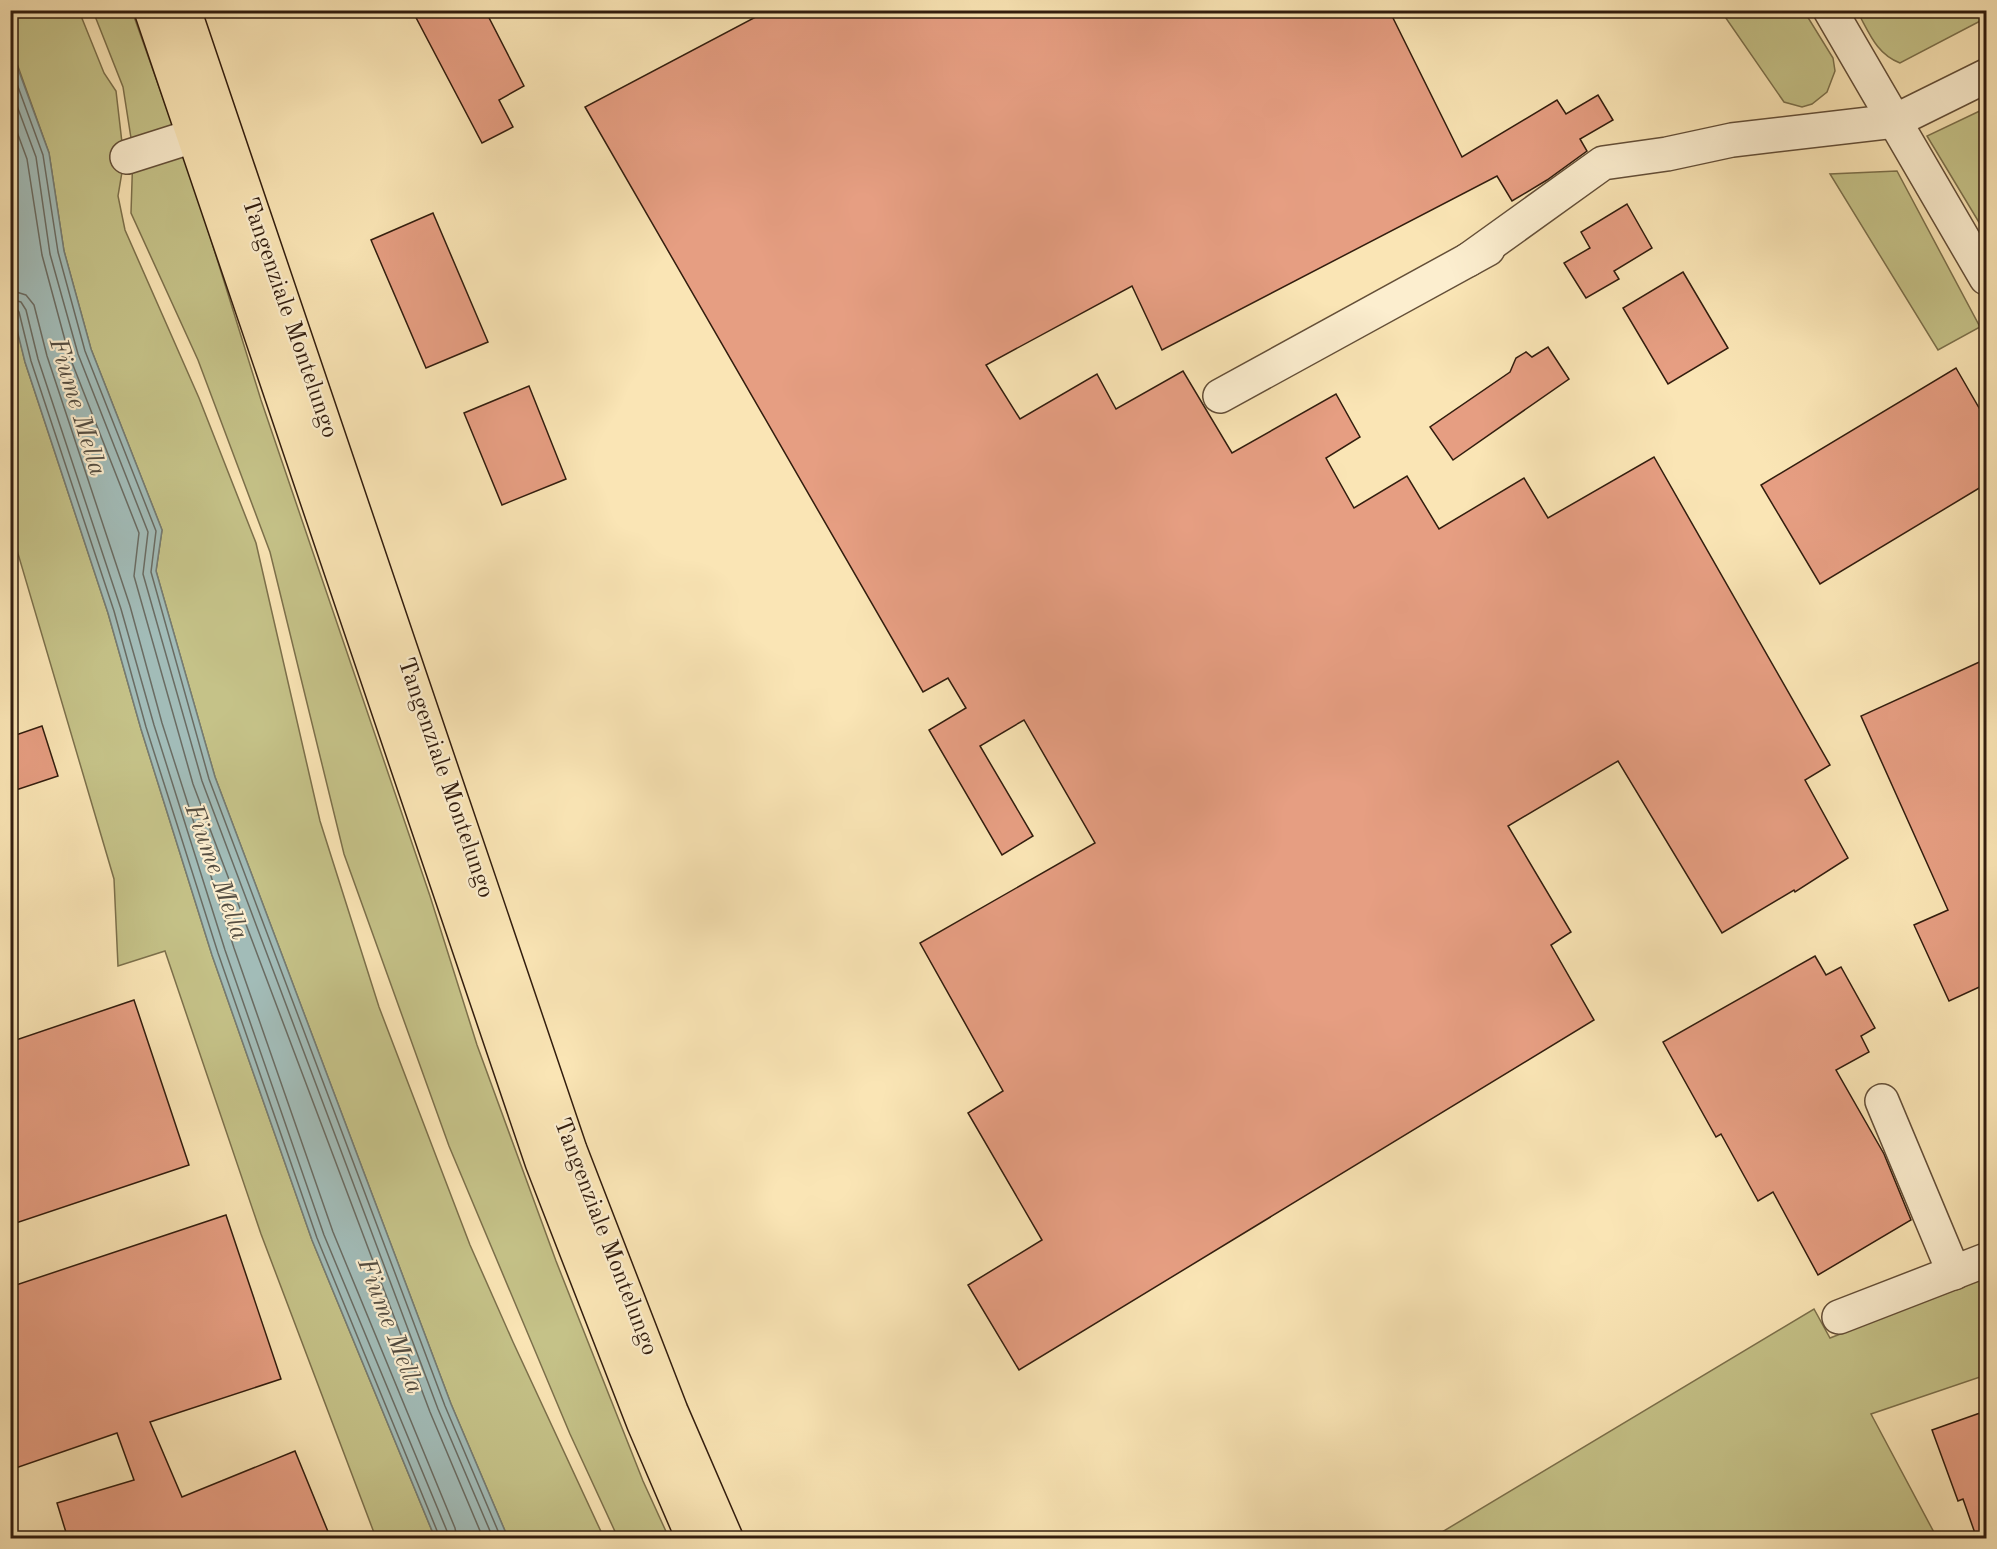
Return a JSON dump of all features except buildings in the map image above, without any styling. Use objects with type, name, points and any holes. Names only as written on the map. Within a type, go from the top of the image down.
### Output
[{"type":"highway","name":"Tangenziale Montelungo","points":[[151,10],[542,1162],[644,1424],[693,1539]]},
{"type":"highway","name":"Tangenziale Montelungo","points":[[184,10],[570,1150],[671,1411],[726,1539]]},
{"type":"street","points":[[1830,10],[1986,278]]},
{"type":"street","points":[[1220,396],[1467,260],[1603,163],[1667,154],[1732,140],[1895,121],[1980,74]]},
{"type":"street","points":[[127,158],[193,136]]},
{"type":"street","points":[[1882,1101],[1954,1273]]},
{"type":"street","points":[[1839,1317],[1986,1260]]},
{"type":"shaded area","points":[[11,11],[79,11],[104,73],[116,91],[124,160],[118,196],[125,230],[199,398],[256,543],[320,821],[379,1007],[470,1245],[604,1538],[508,1538],[451,1404],[215,777],[156,571],[162,530],[91,349],[64,251],[49,153],[11,47]]},
{"type":"shaded area","points":[[93,11],[132,11],[194,185],[261,400],[430,896],[477,1045],[556,1261],[643,1481],[669,1538],[618,1538],[570,1434],[449,1146],[344,854],[270,552],[198,360],[131,213],[133,151],[123,87]]},
{"type":"shaded area","points":[[1721,11],[1804,11],[1833,58],[1835,71],[1827,92],[1812,104],[1802,107],[1784,102]]},
{"type":"shaded area","points":[[1857,11],[1986,11],[1986,18],[1900,63],[1879,48]]},
{"type":"shaded area","points":[[1986,108],[1986,234],[1927,136]]},
{"type":"shaded area","points":[[1897,171],[1980,327],[1938,350],[1830,174]]},
{"type":"shaded area","points":[[11,302],[25,362],[108,613],[141,729],[212,955],[312,1240],[435,1538],[376,1538],[261,1234],[165,951],[118,966],[114,879],[11,530]]},
{"type":"shaded area","points":[[1986,1278],[1986,1375],[1871,1414],[1937,1538],[1432,1538],[1814,1309],[1830,1338]]},
{"type":"water","name":"Fiume Mella","points":[[10,47],[49,153],[64,251],[91,349],[162,530],[156,571],[215,777],[451,1404],[508,1538],[435,1538],[312,1240],[212,955],[141,729],[108,613],[25,362],[10,302]]}]
